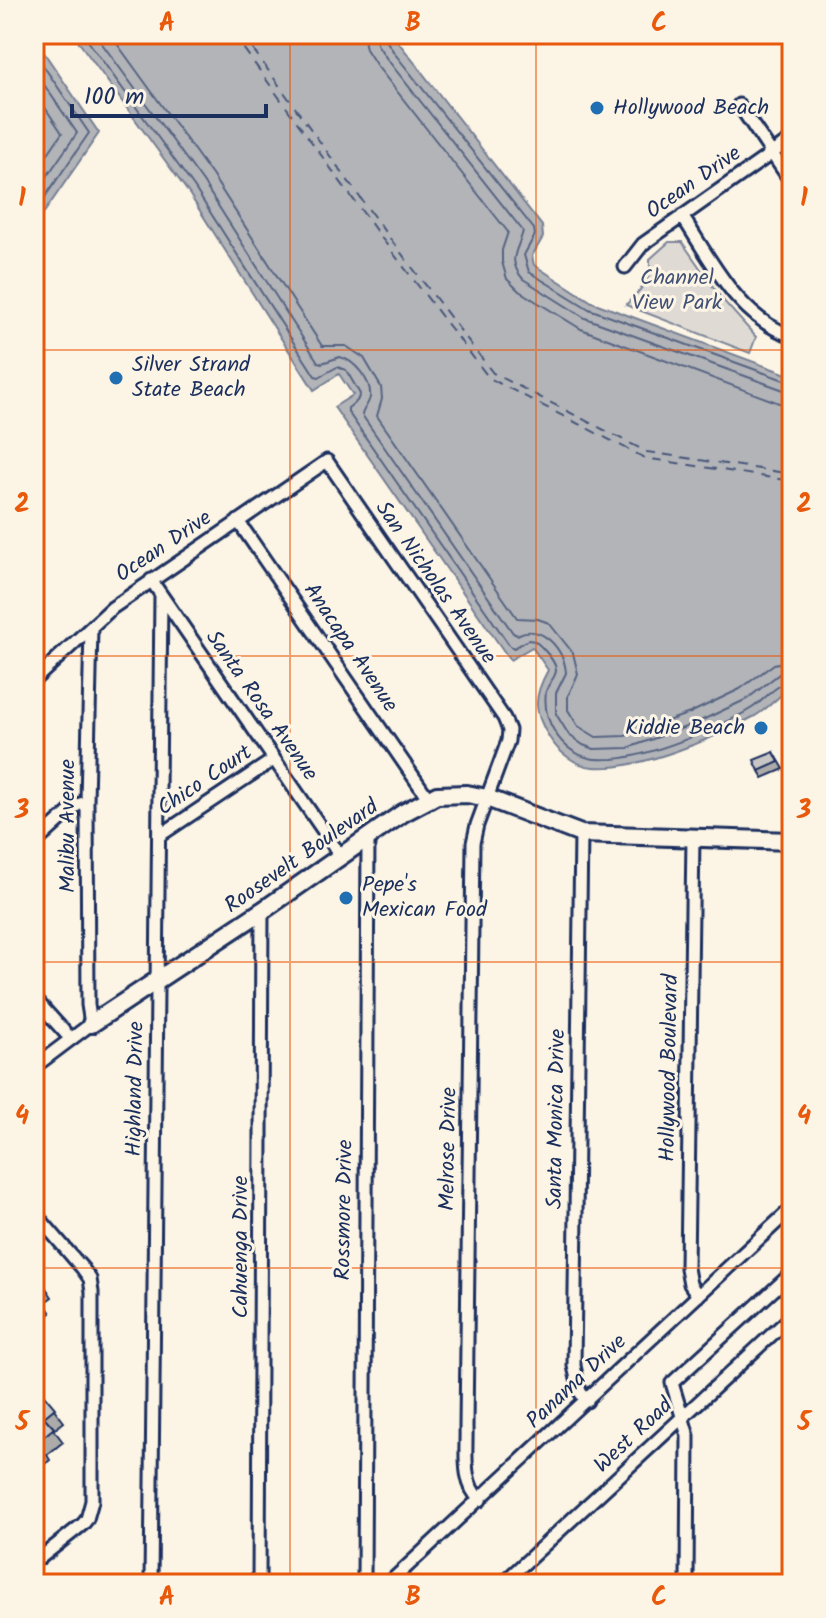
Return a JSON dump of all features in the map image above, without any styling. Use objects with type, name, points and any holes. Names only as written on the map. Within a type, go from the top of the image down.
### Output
[{"type":"street","points":[[739,105],[792,183]]},
{"type":"street","name":"Ocean Drive","points":[[625,267],[643,244],[792,139]]},
{"type":"street","points":[[682,216],[743,305],[764,323],[792,336]]},
{"type":"street","name":"Ocean Drive","points":[[34,680],[112,608],[327,461]]},
{"type":"street","name":"San Nicholas Avenue","points":[[327,461],[504,718],[509,730],[504,755],[487,798]]},
{"type":"street","name":"Anacapa Avenue","points":[[238,521],[428,798]]},
{"type":"street","name":"Santa Rosa Avenue","points":[[151,580],[340,855]]},
{"type":"street","name":"Highland Drive","points":[[151,1584],[161,595]]},
{"type":"street","name":"Malibu Avenue","points":[[91,628],[87,802],[88,1005],[91,1024]]},
{"type":"street","name":"Chico Court","points":[[159,836],[273,760]]},
{"type":"street","points":[[428,798],[446,795],[487,798],[581,834],[792,841]]},
{"type":"street","name":"Roosevelt Boulevard","points":[[91,1024],[428,798]]},
{"type":"street","name":"Melrose Drive","points":[[480,1500],[473,1494],[467,1477],[466,1427],[473,843],[487,798]]},
{"type":"street","points":[[34,844],[77,805],[87,802]]},
{"type":"street","name":"Santa Monica Drive","points":[[581,834],[574,1366],[580,1392],[587,1401]]},
{"type":"street","name":"Rossmore Drive","points":[[364,1584],[368,837]]},
{"type":"street","name":"Hollywood Boulevard","points":[[693,837],[687,1268],[690,1284],[698,1296]]},
{"type":"street","name":"Cahuenga Drive","points":[[259,1584],[262,911]]},
{"type":"street","points":[[34,998],[70,1038]]},
{"type":"street","points":[[34,1067],[91,1024]]},
{"type":"street","name":"Panama Drive","points":[[388,1584],[792,1208]]},
{"type":"street","points":[[34,1212],[83,1269],[90,1279],[92,1292],[92,1501],[83,1524],[40,1558]]},
{"type":"street","points":[[687,1584],[688,1436],[672,1383],[792,1273]]},
{"type":"street","name":"West Road","points":[[502,1584],[792,1316]]},
{"type":"green space","name":"Channel View Park","points":[[669,242],[682,242],[721,298],[756,337],[750,353],[626,305],[647,280],[650,259]]},
{"type":"water","points":[[73,34],[392,34],[542,226],[543,237],[532,256],[534,265],[592,302],[792,376],[792,694],[788,689],[759,713],[698,743],[632,764],[593,767],[580,764],[562,753],[549,737],[538,711],[538,696],[548,670],[532,647],[510,660],[334,407],[353,395],[339,374],[314,390],[188,192]]},
{"type":"water","points":[[34,38],[99,133],[34,227]]},
{"type":"building","points":[[774,752],[779,762],[759,771],[754,760]]},
{"type":"building","points":[[34,1272],[43,1283],[34,1290]]},
{"type":"building","points":[[34,1290],[41,1299],[34,1305]]},
{"type":"building","points":[[34,1383],[55,1408],[44,1417],[54,1428],[37,1442],[41,1446],[34,1452]]},
{"type":"ferry route","points":[[233,34],[380,236],[489,378],[645,458],[792,481]]},
{"type":"ferry route","points":[[242,34],[385,232],[493,373],[647,452],[792,474]]},
{"type":"place","name":"Hollywood Beach","points":[[597,108]]},
{"type":"place","name":"Silver Strand State Beach","points":[[116,378]]},
{"type":"place","name":"Kiddie Beach","points":[[761,728]]},
{"type":"place","name":"Pepe's Mexican Food","points":[[346,898]]}]
